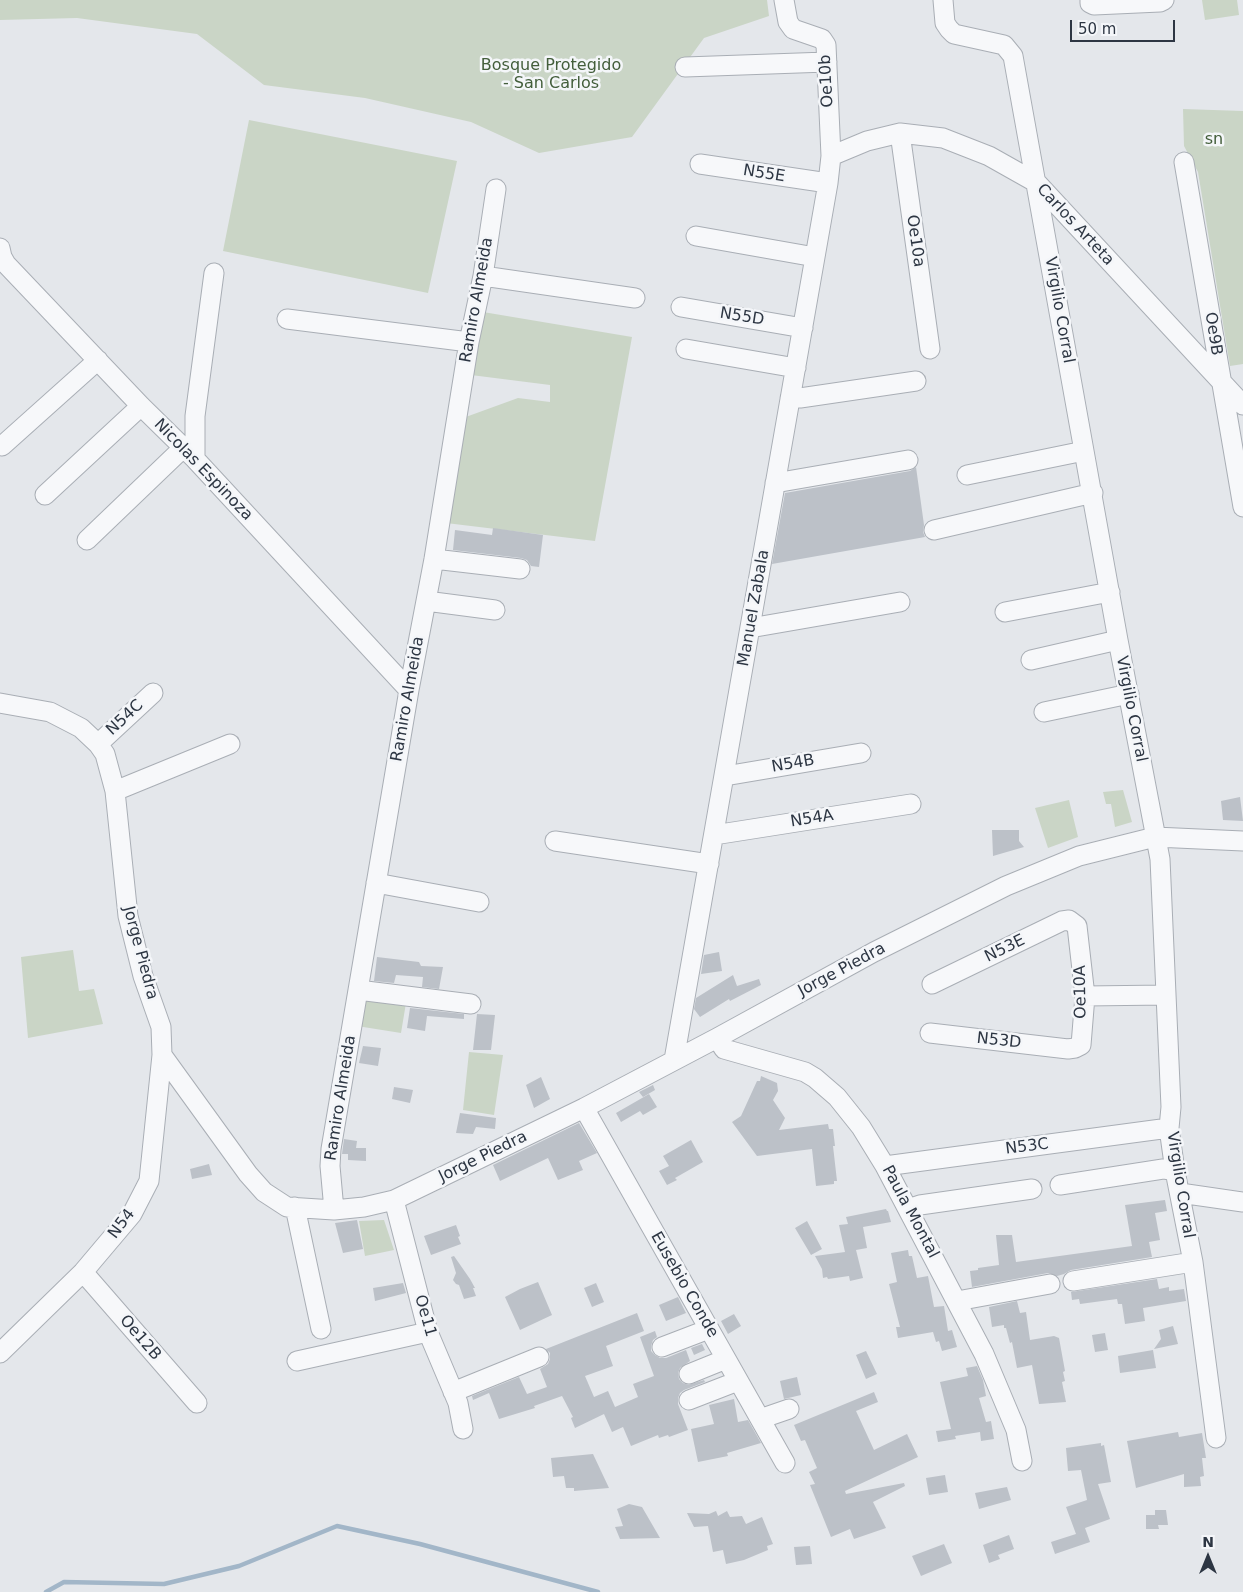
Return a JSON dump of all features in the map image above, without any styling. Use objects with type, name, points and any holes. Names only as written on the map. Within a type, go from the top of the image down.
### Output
[{"type":"street","name":"Oe10b","points":[[784,0],[788,22],[792,29],[822,38],[826,45],[831,156]]},
{"type":"street","name":"Virgilio Corral","points":[[943,0],[945,23],[954,34],[1004,45],[1013,56],[1118,640],[1160,859],[1171,1107],[1169,1128],[1175,1171],[1193,1262],[1216,1438]]},
{"type":"street","points":[[1090,0],[1090,3],[1094,5],[1160,2],[1164,0]]},
{"type":"street","points":[[685,67],[827,62]]},
{"type":"street","name":"Carlos Arteta","points":[[831,156],[867,141],[900,133],[943,138],[989,156],[1037,183],[1243,404]]},
{"type":"street","name":"Oe10a","points":[[900,133],[930,349]]},
{"type":"street","name":"Manuel Zabala","points":[[674,1060],[803,328],[831,156]]},
{"type":"street","name":"Oe9B","points":[[1184,162],[1243,507]]},
{"type":"street","name":"N55E","points":[[700,164],[828,183]]},
{"type":"street","name":"Ramiro Almeida","points":[[334,1210],[330,1166],[331,1149],[409,690],[434,558],[469,342],[483,276],[496,189]]},
{"type":"street","points":[[696,236],[815,257]]},
{"type":"street","name":"Nicolas Espinoza","points":[[0,248],[6,264],[141,406],[189,453],[409,690]]},
{"type":"street","points":[[87,540],[189,453],[214,274]]},
{"type":"street","points":[[483,276],[635,298]]},
{"type":"street","name":"N55D","points":[[681,307],[803,328]]},
{"type":"street","points":[[287,319],[469,342]]},
{"type":"street","points":[[686,349],[796,368]]},
{"type":"street","points":[[2,446],[98,360]]},
{"type":"street","points":[[790,398],[916,380]]},
{"type":"street","points":[[45,495],[141,406]]},
{"type":"street","points":[[966,476],[1084,451]]},
{"type":"street","points":[[775,483],[908,460]]},
{"type":"street","points":[[934,530],[1092,493]]},
{"type":"street","points":[[434,558],[520,569]]},
{"type":"street","points":[[1005,612],[1110,592]]},
{"type":"street","points":[[426,601],[495,610]]},
{"type":"street","points":[[750,628],[900,602]]},
{"type":"street","points":[[1031,660],[1118,640]]},
{"type":"street","name":"N54C","points":[[98,744],[153,692]]},
{"type":"street","points":[[1044,712],[1129,694]]},
{"type":"street","name":"Jorge Piedra","points":[[0,703],[50,712],[81,728],[98,744],[105,754],[115,791],[128,916],[143,976],[162,1027],[162,1056],[248,1174],[264,1192],[287,1207],[334,1210],[364,1207],[394,1200],[584,1108],[874,952],[1006,886],[1078,856],[1155,837],[1243,841]]},
{"type":"street","points":[[115,791],[230,744]]},
{"type":"street","name":"N54B","points":[[725,776],[861,753]]},
{"type":"street","name":"N54A","points":[[714,835],[911,804]]},
{"type":"street","points":[[555,841],[709,864]]},
{"type":"street","points":[[376,883],[479,902]]},
{"type":"street","name":"N53E","points":[[932,984],[1062,921],[1069,920],[1077,926]]},
{"type":"street","name":"Oe10A","points":[[1068,1049],[1081,1045],[1085,996],[1077,926]]},
{"type":"street","points":[[358,990],[471,1004]]},
{"type":"street","points":[[1085,996],[1166,995]]},
{"type":"street","name":"N53D","points":[[930,1033],[1068,1049]]},
{"type":"street","name":"Paula Montal","points":[[717,1038],[724,1049],[805,1072],[827,1086],[861,1127],[885,1166],[984,1354],[1011,1416],[1019,1439],[1022,1461]]},
{"type":"street","name":"N54","points":[[0,1353],[83,1272],[132,1214],[149,1181],[162,1056]]},
{"type":"street","name":"Eusebio Conde","points":[[584,1108],[785,1463]]},
{"type":"street","name":"N53C","points":[[885,1166],[1169,1128]]},
{"type":"street","points":[[1060,1185],[1163,1170],[1175,1171]]},
{"type":"street","points":[[908,1209],[920,1205],[1032,1190]]},
{"type":"street","points":[[1180,1193],[1243,1202]]},
{"type":"street","name":"Oe11","points":[[394,1200],[428,1332],[458,1403],[463,1429]]},
{"type":"street","points":[[294,1207],[321,1329]]},
{"type":"street","points":[[1073,1281],[1193,1262]]},
{"type":"street","name":"Oe12B","points":[[83,1272],[197,1403]]},
{"type":"street","points":[[957,1301],[1050,1284]]},
{"type":"street","points":[[662,1346],[709,1329]]},
{"type":"street","points":[[297,1360],[428,1332]]},
{"type":"street","points":[[453,1392],[539,1357]]},
{"type":"street","points":[[688,1374],[726,1359]]},
{"type":"street","points":[[689,1400],[738,1380]]},
{"type":"street","points":[[760,1419],[790,1409]]},
{"type":"green space","name":"Bosque Protegido - San Carlos","points":[[0,0],[767,0],[769,16],[704,38],[632,137],[539,153],[471,122],[365,98],[264,85],[197,34],[77,18],[0,20]]},
{"type":"green space","points":[[1202,0],[1237,0],[1239,15],[1205,20]]},
{"type":"green space","name":"sn","points":[[1183,109],[1243,111],[1243,364],[1230,366],[1198,172],[1184,146]]},
{"type":"green space","points":[[249,120],[457,161],[428,293],[223,251]]},
{"type":"green space","points":[[483,312],[632,337],[595,541],[446,523],[463,418],[518,398],[550,402],[550,385],[471,375]]},
{"type":"green space","points":[[1123,790],[1132,822],[1115,827],[1111,804],[1106,804],[1103,792]]},
{"type":"green space","points":[[1069,800],[1078,837],[1048,848],[1035,808]]},
{"type":"green space","points":[[73,950],[79,991],[94,989],[103,1024],[28,1038],[21,957]]},
{"type":"green space","points":[[362,995],[406,1003],[401,1033],[357,1026]]},
{"type":"green space","points":[[469,1052],[503,1055],[494,1115],[463,1110]]},
{"type":"green space","points":[[384,1220],[394,1250],[365,1256],[359,1221]]},
{"type":"building","points":[[916,467],[925,537],[772,564],[785,493],[910,471]]},
{"type":"building","points":[[493,528],[543,535],[539,567],[531,566],[527,560],[521,558],[453,550],[455,530],[492,535]]},
{"type":"building","points":[[1240,797],[1243,821],[1223,820],[1221,801]]},
{"type":"building","points":[[992,830],[1019,830],[1019,841],[1024,847],[993,856]]},
{"type":"building","points":[[719,952],[722,971],[701,974],[704,955]]},
{"type":"building","points":[[377,957],[419,962],[421,966],[443,967],[439,989],[422,987],[423,977],[396,975],[394,983],[374,981]]},
{"type":"building","points":[[733,975],[737,986],[759,979],[761,985],[730,1001],[729,999],[700,1017],[694,1009],[696,998]]},
{"type":"building","points":[[410,1008],[464,1014],[464,1019],[427,1016],[425,1031],[407,1028]]},
{"type":"building","points":[[477,1014],[495,1015],[491,1050],[473,1050]]},
{"type":"building","points":[[363,1046],[381,1048],[378,1066],[359,1063]]},
{"type":"building","points":[[761,1076],[777,1083],[778,1091],[773,1100],[785,1118],[779,1130],[828,1124],[829,1129],[833,1129],[837,1181],[834,1181],[834,1184],[816,1186],[812,1149],[757,1156],[732,1122],[741,1116]]},
{"type":"building","points":[[541,1077],[550,1099],[534,1108],[526,1085]]},
{"type":"building","points":[[653,1085],[655,1090],[643,1097],[639,1092]]},
{"type":"building","points":[[394,1087],[413,1090],[410,1103],[392,1099]]},
{"type":"building","points":[[649,1094],[657,1107],[643,1115],[640,1111],[621,1122],[616,1113]]},
{"type":"building","points":[[460,1113],[496,1118],[495,1129],[476,1127],[473,1134],[456,1133]]},
{"type":"building","points":[[579,1123],[597,1153],[579,1161],[583,1170],[558,1180],[548,1158],[500,1181],[493,1165]]},
{"type":"building","points":[[344,1139],[357,1141],[356,1148],[366,1148],[366,1161],[348,1160],[348,1154],[342,1154]]},
{"type":"building","points":[[691,1140],[703,1162],[675,1178],[677,1180],[667,1185],[659,1171],[669,1166],[663,1156]]},
{"type":"building","points":[[209,1164],[212,1175],[192,1179],[190,1169]]},
{"type":"building","points":[[1165,1200],[1167,1211],[1155,1213],[1160,1240],[1149,1242],[1152,1257],[1071,1270],[1057,1276],[1048,1273],[972,1287],[970,1271],[999,1265],[996,1235],[1012,1235],[1016,1262],[1132,1246],[1125,1205]]},
{"type":"building","points":[[886,1209],[891,1222],[863,1227],[867,1248],[856,1250],[863,1278],[850,1281],[849,1276],[823,1278],[822,1269],[815,1256],[845,1252],[839,1225],[848,1224],[846,1217]]},
{"type":"building","points":[[357,1220],[363,1249],[343,1253],[335,1223]]},
{"type":"building","points":[[807,1221],[822,1249],[811,1255],[795,1228]]},
{"type":"building","points":[[456,1225],[461,1244],[431,1255],[424,1236]]},
{"type":"building","points":[[908,1250],[909,1256],[912,1256],[917,1278],[928,1276],[934,1307],[944,1306],[948,1331],[952,1330],[957,1347],[942,1351],[939,1341],[936,1342],[933,1332],[898,1338],[896,1327],[900,1327],[889,1284],[897,1282],[891,1253]]},
{"type":"building","points":[[454,1256],[475,1288],[473,1288],[476,1296],[464,1299],[459,1285],[453,1280],[456,1273],[451,1257]]},
{"type":"building","points":[[1157,1279],[1159,1289],[1169,1287],[1169,1291],[1184,1289],[1186,1301],[1143,1308],[1145,1321],[1125,1324],[1122,1304],[1118,1304],[1117,1299],[1080,1304],[1079,1299],[1072,1300],[1071,1292]]},
{"type":"building","points":[[538,1282],[552,1315],[520,1330],[505,1297]]},
{"type":"building","points":[[403,1283],[406,1293],[375,1301],[373,1288]]},
{"type":"building","points":[[596,1283],[604,1302],[592,1307],[584,1288]]},
{"type":"building","points":[[678,1297],[686,1313],[666,1321],[659,1305]]},
{"type":"building","points":[[1017,1301],[1020,1313],[1026,1312],[1030,1340],[1054,1336],[1059,1338],[1065,1371],[1063,1372],[1065,1381],[1062,1382],[1066,1402],[1039,1404],[1032,1365],[1017,1368],[1012,1342],[1010,1343],[1006,1328],[1004,1328],[1004,1325],[992,1327],[989,1307]]},
{"type":"building","points":[[637,1313],[644,1331],[606,1346],[613,1366],[585,1376],[594,1397],[608,1391],[615,1407],[638,1397],[633,1384],[654,1376],[640,1337],[655,1331],[657,1337],[653,1340],[651,1351],[660,1358],[666,1358],[686,1350],[690,1361],[680,1368],[678,1373],[679,1379],[688,1385],[704,1380],[705,1382],[684,1390],[678,1398],[678,1404],[688,1430],[669,1437],[668,1435],[659,1438],[658,1435],[631,1446],[623,1427],[612,1432],[604,1414],[575,1428],[571,1418],[573,1417],[562,1396],[534,1406],[535,1408],[499,1419],[489,1393],[473,1400],[472,1396],[519,1377],[527,1394],[547,1387],[540,1369],[548,1364],[550,1359],[550,1353],[546,1349]]},
{"type":"building","points":[[734,1314],[741,1326],[728,1334],[721,1321]]},
{"type":"building","points":[[1173,1326],[1178,1344],[1154,1349],[1161,1339],[1159,1330]]},
{"type":"building","points":[[1105,1333],[1108,1350],[1095,1352],[1092,1335]]},
{"type":"building","points":[[702,1344],[705,1350],[694,1355],[691,1348]]},
{"type":"building","points":[[1153,1350],[1156,1368],[1120,1373],[1118,1356]]},
{"type":"building","points":[[866,1351],[877,1374],[866,1379],[856,1355]]},
{"type":"building","points":[[977,1366],[983,1380],[986,1396],[979,1398],[986,1422],[991,1421],[994,1439],[981,1441],[980,1432],[955,1436],[956,1439],[938,1442],[936,1431],[951,1429],[940,1382],[968,1376],[966,1368]]},
{"type":"building","points":[[797,1377],[801,1395],[784,1399],[780,1381]]},
{"type":"building","points":[[874,1392],[878,1402],[856,1411],[874,1450],[907,1434],[918,1457],[845,1491],[846,1494],[904,1483],[905,1486],[873,1502],[886,1528],[854,1539],[850,1529],[831,1537],[810,1485],[815,1484],[809,1472],[817,1468],[805,1440],[801,1441],[794,1425]]},
{"type":"building","points":[[734,1399],[738,1422],[748,1420],[761,1443],[727,1453],[728,1456],[698,1462],[691,1429],[714,1424],[709,1405]]},
{"type":"building","points":[[1178,1432],[1179,1437],[1202,1433],[1206,1458],[1202,1458],[1204,1476],[1200,1477],[1201,1486],[1184,1487],[1184,1474],[1136,1488],[1127,1441]]},
{"type":"building","points":[[1101,1443],[1101,1446],[1104,1445],[1111,1482],[1098,1484],[1110,1519],[1085,1528],[1090,1542],[1055,1554],[1051,1542],[1076,1534],[1066,1507],[1087,1500],[1081,1470],[1068,1471],[1066,1448]]},
{"type":"building","points":[[593,1454],[609,1488],[574,1491],[574,1488],[566,1488],[564,1476],[553,1477],[551,1458]]},
{"type":"building","points":[[945,1475],[948,1492],[929,1495],[926,1478]]},
{"type":"building","points":[[1007,1487],[1011,1500],[979,1509],[975,1493]]},
{"type":"building","points":[[629,1504],[642,1507],[660,1538],[620,1539],[615,1527],[623,1526],[617,1509]]},
{"type":"building","points":[[1155,1510],[1166,1510],[1168,1525],[1158,1525],[1159,1529],[1146,1529],[1146,1515],[1155,1515]]},
{"type":"building","points":[[716,1511],[718,1516],[727,1511],[730,1517],[742,1516],[746,1524],[762,1517],[773,1544],[767,1546],[768,1550],[744,1560],[726,1564],[723,1550],[713,1552],[708,1526],[694,1527],[687,1513],[709,1514]]},
{"type":"building","points":[[1009,1535],[1014,1549],[998,1555],[1000,1559],[989,1563],[983,1545]]},
{"type":"building","points":[[944,1544],[952,1563],[921,1576],[912,1556]]},
{"type":"building","points":[[810,1546],[812,1564],[796,1565],[794,1547]]},
{"type":"waterway","points":[[46,1592],[64,1582],[164,1584],[239,1566],[337,1526],[420,1544],[598,1592]]}]
